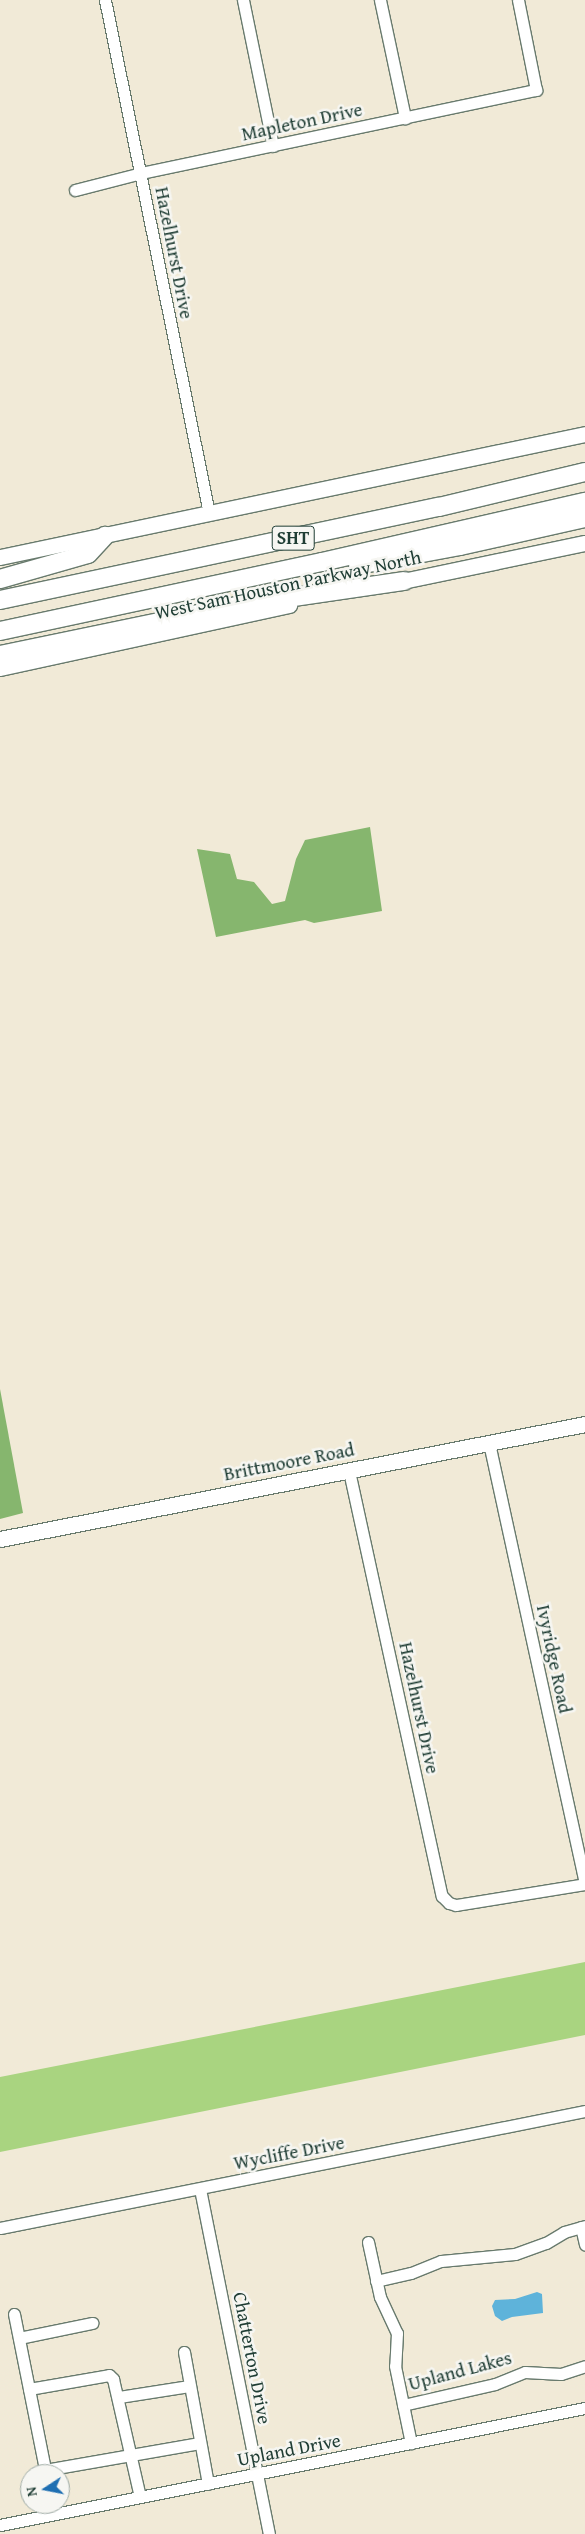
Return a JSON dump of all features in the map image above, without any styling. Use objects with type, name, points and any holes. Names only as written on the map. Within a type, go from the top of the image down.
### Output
[{"type":"highway","name":"SHT","points":[[0,600],[439,507],[585,472]]},
{"type":"highway","name":"SHT","points":[[0,631],[322,562],[585,502]]},
{"type":"highway","points":[[322,562],[360,566],[585,518]]},
{"type":"highway","points":[[0,579],[88,554],[105,536]]},
{"type":"highway","points":[[0,655],[246,604],[404,581]]},
{"type":"main road","points":[[0,558],[585,434]]},
{"type":"main road","name":"West Sam Houston Parkway North","points":[[0,668],[585,543]]},
{"type":"main road","name":"Brittmoore Road","points":[[0,1539],[585,1424]]},
{"type":"street","name":"Hazelhurst Drive","points":[[105,0],[209,514]]},
{"type":"street","points":[[243,0],[274,146]]},
{"type":"street","points":[[380,0],[405,118]]},
{"type":"street","name":"Mapleton Drive","points":[[75,190],[141,173],[536,90],[518,0]]},
{"type":"street","name":"Ivyridge Road","points":[[489,1443],[585,1883]]},
{"type":"street","name":"Hazelhurst Drive","points":[[349,1471],[442,1896],[449,1903],[456,1905],[585,1883]]},
{"type":"street","name":"Wycliffe Drive","points":[[0,2228],[585,2111]]},
{"type":"street","name":"Chatterton Drive","points":[[200,2189],[269,2534]]},
{"type":"street","points":[[376,2281],[411,2272],[441,2261],[515,2254],[546,2243],[564,2232],[583,2226],[585,2245]]},
{"type":"street","points":[[368,2242],[380,2297],[397,2333],[395,2366],[411,2443]]},
{"type":"street","points":[[14,2314],[43,2464]]},
{"type":"street","points":[[19,2338],[92,2323]]},
{"type":"street","points":[[184,2352],[208,2484]]},
{"type":"street","name":"Upland Lakes","points":[[403,2405],[495,2384],[525,2372],[561,2374],[585,2366]]},
{"type":"street","points":[[29,2389],[109,2375],[113,2379],[119,2397],[140,2497]]},
{"type":"street","points":[[119,2397],[189,2386]]},
{"type":"street","name":"Upland Drive","points":[[70,2507],[140,2497],[208,2484],[585,2408]]},
{"type":"street","points":[[70,2467],[131,2454],[200,2443]]},
{"type":"street","name":"Upland Drive","points":[[0,2525],[38,2514]]},
{"type":"green space","points":[[370,827],[382,911],[314,923],[305,920],[216,937],[197,849],[230,854],[237,879],[254,882],[272,904],[285,901],[296,859],[305,840]]},
{"type":"green space","points":[[0,1389],[23,1513],[0,1519]]},
{"type":"green space","points":[[585,1962],[585,2035],[0,2152],[0,2077]]},
{"type":"water","points":[[537,2292],[542,2294],[543,2313],[512,2317],[502,2321],[495,2316],[492,2306],[495,2300],[515,2299]]}]
